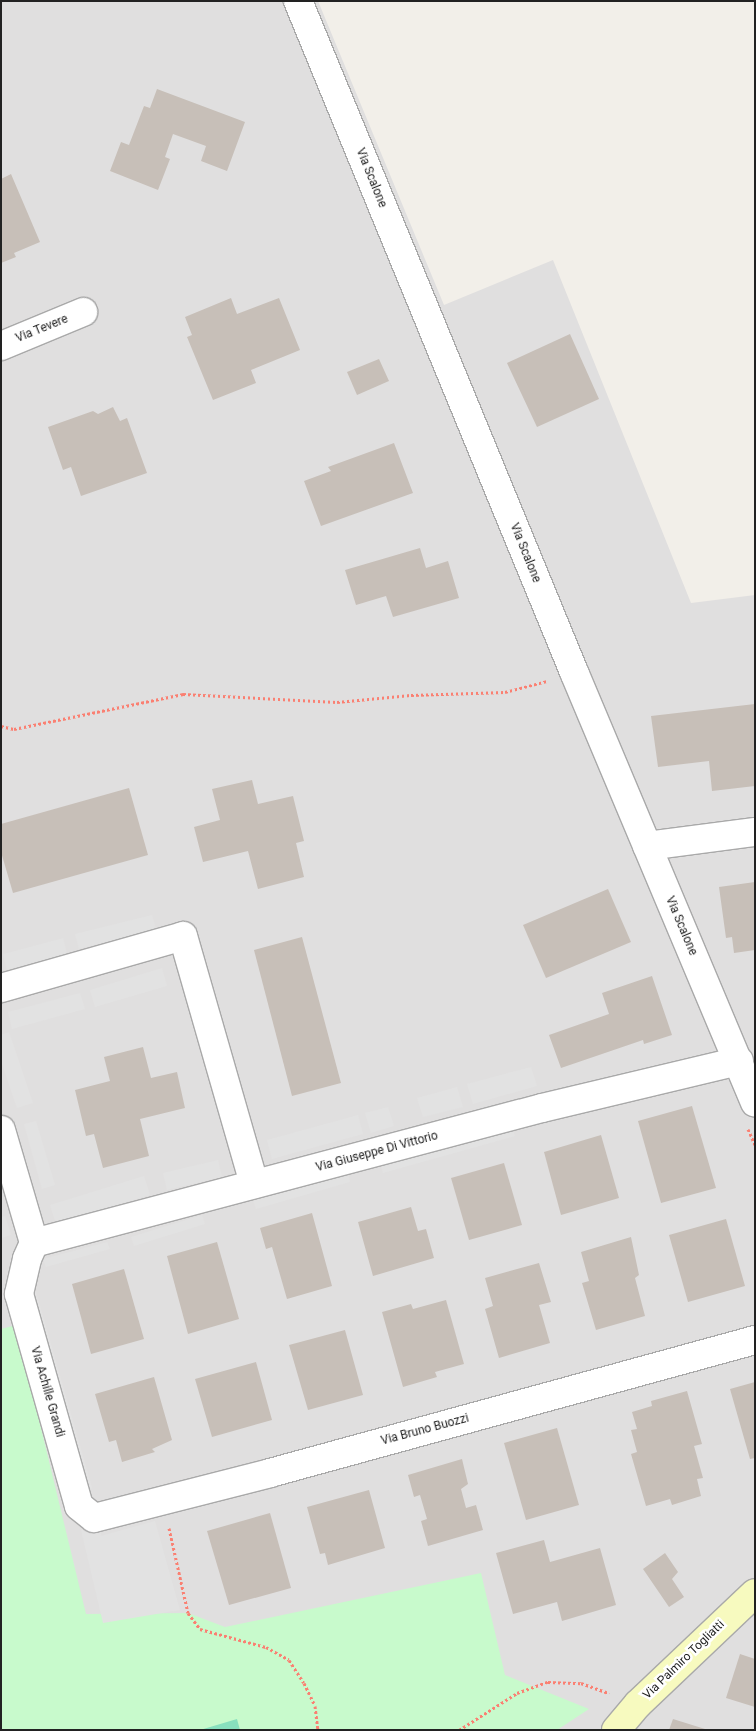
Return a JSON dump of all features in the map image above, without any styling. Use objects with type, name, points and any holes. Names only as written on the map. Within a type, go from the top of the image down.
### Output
[{"type":"street","name":"Via Scalone","points":[[298,1],[574,672],[739,1061],[755,1103]]},
{"type":"street","name":"Via Tevere","points":[[1,346],[83,312]]},
{"type":"street","points":[[647,846],[755,832]]},
{"type":"street","points":[[1,988],[183,936],[254,1184]]},
{"type":"street","name":"Via Giuseppe Di Vittorio","points":[[30,1251],[254,1184],[542,1108],[739,1061]]},
{"type":"street","points":[[1,1130],[30,1251]]},
{"type":"street","name":"Via Achille Grandi","points":[[30,1251],[19,1294],[79,1506],[94,1518]]},
{"type":"street","name":"Via Bruno Buozzi","points":[[94,1518],[163,1502],[755,1340]]},
{"type":"street","name":"Via Palmiro Togliatti","points":[[616,1730],[638,1704],[755,1593]]},
{"type":"path","points":[[1,726],[14,729],[101,713],[183,694],[337,702],[411,695],[505,692],[574,672]]},
{"type":"path","points":[[163,1502],[188,1614],[200,1629],[266,1647],[289,1660],[304,1683],[315,1706],[318,1730]]},
{"type":"path","points":[[459,1730],[517,1693],[548,1682],[582,1683],[638,1704]]},
{"type":"shaded area","points":[[1,1],[318,1],[444,305],[553,260],[691,603],[755,595],[755,1730],[1,1730]]},
{"type":"shaded area","points":[[152,915],[156,929],[79,949],[75,934]]},
{"type":"shaded area","points":[[63,938],[67,954],[7,970],[3,954]]},
{"type":"shaded area","points":[[162,968],[167,986],[95,1007],[90,990]]},
{"type":"shaded area","points":[[80,993],[85,1009],[12,1029],[8,1012]]},
{"type":"shaded area","points":[[9,1032],[33,1103],[17,1108],[1,1061],[1,1035]]},
{"type":"shaded area","points":[[531,1067],[537,1086],[473,1104],[467,1084]]},
{"type":"shaded area","points":[[457,1087],[463,1107],[423,1117],[417,1098]]},
{"type":"shaded area","points":[[388,1107],[394,1126],[371,1133],[365,1113]]},
{"type":"shaded area","points":[[358,1115],[363,1134],[272,1159],[267,1140]]},
{"type":"shaded area","points":[[36,1121],[55,1185],[42,1189],[24,1124]]},
{"type":"shaded area","points":[[512,1128],[515,1136],[383,1173],[381,1166]]},
{"type":"shaded area","points":[[218,1160],[222,1177],[167,1190],[163,1173]]},
{"type":"shaded area","points":[[348,1174],[350,1182],[256,1209],[253,1200]]},
{"type":"shaded area","points":[[144,1176],[150,1195],[56,1224],[50,1205]]},
{"type":"shaded area","points":[[202,1215],[205,1224],[134,1246],[131,1237]]},
{"type":"shaded area","points":[[5,1216],[11,1235],[1,1238],[1,1217]]},
{"type":"shaded area","points":[[107,1242],[110,1249],[46,1267],[43,1259]]},
{"type":"shaded area","points":[[36,1292],[92,1488],[84,1490],[28,1294]]},
{"type":"shaded area","points":[[155,1521],[180,1610],[103,1623],[81,1530],[100,1527],[101,1536]]},
{"type":"green space","points":[[16,1325],[86,1614],[188,1613],[225,1627],[481,1573],[505,1675],[589,1709],[557,1730],[1,1730],[1,1329]]},
{"type":"green space","points":[[237,1719],[240,1730],[200,1730]]},
{"type":"building","points":[[157,89],[245,122],[227,171],[201,161],[206,146],[173,134],[165,157],[170,159],[158,190],[110,171],[121,142],[129,145],[144,106],[150,108]]},
{"type":"building","points":[[11,174],[40,242],[14,253],[16,257],[1,263],[1,179]]},
{"type":"building","points":[[231,298],[237,314],[279,298],[300,350],[251,370],[256,383],[213,400],[187,337],[192,335],[185,317]]},
{"type":"building","points":[[570,334],[599,399],[537,427],[507,363]]},
{"type":"building","points":[[379,359],[389,381],[357,395],[347,372]]},
{"type":"building","points":[[113,407],[120,421],[127,418],[147,473],[81,496],[71,467],[63,470],[48,427],[93,411],[98,414]]},
{"type":"building","points":[[394,443],[413,493],[321,526],[304,481],[331,471],[328,467]]},
{"type":"building","points":[[420,548],[426,568],[448,561],[459,598],[393,617],[386,596],[356,605],[345,570]]},
{"type":"building","points":[[755,704],[755,786],[712,791],[709,761],[658,767],[651,716]]},
{"type":"building","points":[[252,780],[258,804],[293,796],[304,841],[296,843],[304,877],[258,889],[248,851],[203,862],[194,827],[220,820],[212,789]]},
{"type":"building","points":[[129,788],[148,855],[13,893],[1,852],[1,824]]},
{"type":"building","points":[[755,882],[755,950],[734,953],[732,937],[726,938],[719,887]]},
{"type":"building","points":[[608,889],[631,942],[546,978],[523,925]]},
{"type":"building","points":[[302,937],[341,1083],[292,1096],[254,950]]},
{"type":"building","points":[[652,976],[672,1035],[644,1044],[643,1040],[561,1068],[549,1035],[609,1014],[602,993]]},
{"type":"building","points":[[143,1047],[151,1078],[177,1072],[185,1108],[140,1119],[149,1156],[103,1168],[94,1134],[86,1136],[75,1090],[110,1081],[104,1057]]},
{"type":"building","points":[[692,1106],[716,1188],[661,1203],[638,1121]]},
{"type":"building","points":[[601,1135],[619,1198],[561,1215],[544,1152]]},
{"type":"building","points":[[504,1163],[522,1225],[469,1240],[451,1178]]},
{"type":"building","points":[[411,1207],[418,1231],[426,1229],[434,1258],[373,1276],[358,1222]]},
{"type":"building","points":[[312,1213],[332,1286],[287,1299],[272,1247],[266,1249],[260,1228]]},
{"type":"building","points":[[726,1219],[745,1286],[688,1302],[669,1235]]},
{"type":"building","points":[[631,1237],[639,1275],[635,1278],[645,1316],[596,1330],[582,1283],[589,1281],[581,1252]]},
{"type":"building","points":[[217,1242],[239,1319],[188,1334],[167,1256]]},
{"type":"building","points":[[539,1263],[551,1302],[539,1305],[550,1343],[499,1358],[485,1309],[493,1306],[485,1278]]},
{"type":"building","points":[[124,1269],[144,1339],[91,1354],[72,1284]]},
{"type":"building","points":[[446,1300],[464,1364],[435,1372],[437,1377],[403,1387],[382,1312],[411,1304],[413,1309]]},
{"type":"building","points":[[345,1330],[363,1395],[308,1410],[289,1345]]},
{"type":"building","points":[[256,1362],[272,1420],[212,1437],[195,1379]]},
{"type":"building","points":[[154,1377],[172,1440],[152,1449],[155,1452],[122,1462],[116,1440],[109,1442],[95,1394]]},
{"type":"building","points":[[755,1382],[755,1458],[750,1459],[730,1389]]},
{"type":"building","points":[[687,1391],[702,1444],[694,1446],[703,1478],[697,1479],[701,1496],[672,1505],[670,1499],[646,1506],[631,1454],[637,1452],[631,1430],[637,1429],[632,1412],[652,1406],[651,1401]]},
{"type":"building","points":[[557,1428],[579,1505],[526,1520],[504,1443]]},
{"type":"building","points":[[462,1459],[468,1484],[461,1489],[466,1508],[476,1505],[483,1530],[428,1546],[421,1521],[427,1519],[420,1495],[414,1497],[408,1475]]},
{"type":"building","points":[[369,1490],[385,1548],[328,1565],[325,1553],[320,1554],[307,1507]]},
{"type":"building","points":[[270,1513],[291,1588],[229,1605],[207,1531]]},
{"type":"building","points":[[544,1540],[550,1562],[600,1548],[616,1605],[562,1621],[557,1602],[513,1614],[496,1553]]},
{"type":"building","points":[[665,1553],[678,1572],[672,1579],[684,1597],[669,1607],[643,1569]]},
{"type":"building","points":[[740,1654],[755,1659],[755,1707],[726,1698]]},
{"type":"building","points":[[673,1719],[705,1729],[705,1730],[669,1730]]}]
